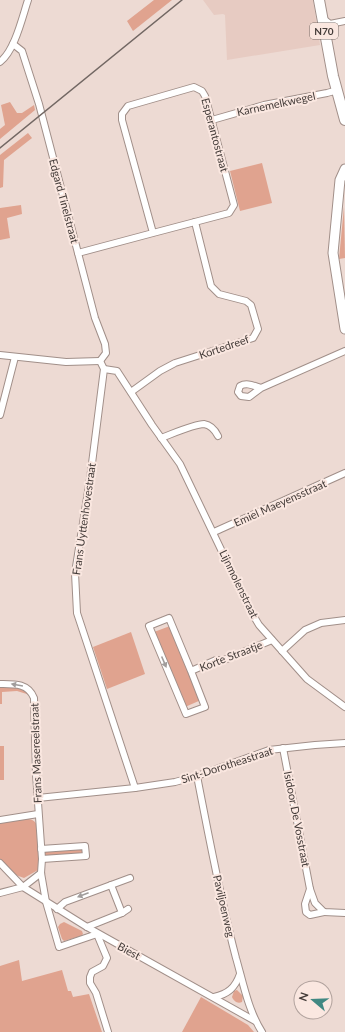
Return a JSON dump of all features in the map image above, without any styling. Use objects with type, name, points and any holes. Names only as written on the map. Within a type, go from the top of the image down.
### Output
[{"type":"main road","name":"N70","points":[[320,0],[326,21],[345,120]]},
{"type":"main road","name":"N70","points":[[326,0],[326,21]]},
{"type":"main road","name":"N70","points":[[339,90],[345,101]]},
{"type":"main road","points":[[345,169],[340,180],[333,253],[345,329]]},
{"type":"main road","points":[[337,210],[345,191]]},
{"type":"street","points":[[0,62],[8,55],[13,44],[28,0]]},
{"type":"street","points":[[326,21],[345,21]]},
{"type":"street","name":"Edgard Tinelstraat","points":[[13,44],[22,51],[37,99],[95,318],[105,344],[106,353],[100,361]]},
{"type":"street","name":"Esperantostraat","points":[[78,253],[229,213],[234,206],[205,96],[202,91],[194,87],[128,106],[124,111],[122,120],[153,233]]},
{"type":"street","name":"Karnemelkwegel","points":[[212,120],[264,105],[339,90]]},
{"type":"street","name":"Kortedreef","points":[[131,392],[160,371],[170,366],[253,338],[258,329],[251,305],[246,301],[219,294],[211,286],[195,222]]},
{"type":"street","points":[[261,388],[345,351]]},
{"type":"street","points":[[0,355],[66,362],[100,361],[104,369]]},
{"type":"street","points":[[0,415],[15,357]]},
{"type":"street","name":"Lijnmolenstraat","points":[[104,369],[117,371],[180,464],[214,532],[250,610],[259,624],[307,679],[345,707]]},
{"type":"street","name":"Frans Uyttenhovestraat","points":[[104,369],[90,479],[75,573],[77,613],[135,788]]},
{"type":"street","points":[[162,438],[204,424],[215,430],[218,436]]},
{"type":"street","name":"Emiel Maeyensstraat","points":[[214,532],[345,473]]},
{"type":"street","name":"Korte Straatje","points":[[169,618],[191,671],[205,707],[186,714],[149,626],[169,618]]},
{"type":"street","points":[[282,651],[305,630],[321,623],[345,620]]},
{"type":"street","name":"Korte Straatje","points":[[191,671],[216,660],[224,660],[272,640]]},
{"type":"street","name":"Frans Masereelstraat","points":[[0,684],[17,684],[26,688],[32,693],[34,698],[38,814],[42,858],[41,873],[46,902],[59,947],[98,934]]},
{"type":"street","name":"Sint-Dorotheastraat","points":[[38,798],[135,788],[175,782],[197,776],[269,750],[345,744]]},
{"type":"street","name":"Isidoor De Vosstraat","points":[[283,748],[310,890],[315,903],[324,912]]},
{"type":"street","name":"Paviljoenweg","points":[[197,776],[224,910],[240,974],[255,1021],[262,1032]]},
{"type":"street","points":[[0,820],[38,814]]},
{"type":"street","points":[[41,850],[85,846],[86,856],[42,858]]},
{"type":"street","name":"Biest","points":[[0,863],[23,887],[87,928],[255,1021]]},
{"type":"street","points":[[0,893],[23,887],[41,873]]},
{"type":"street","points":[[57,909],[65,902],[130,878]]},
{"type":"street","points":[[111,885],[122,913]]},
{"type":"street","name":"Isidoor De Vosstraat","points":[[310,890],[305,904],[306,912],[310,915],[324,912],[345,913]]},
{"type":"street","points":[[87,928],[128,909]]},
{"type":"street","points":[[98,934],[106,958],[103,966],[92,972],[90,983],[96,993],[108,1032]]},
{"type":"street","points":[[214,997],[224,995],[237,984],[240,974]]},
{"type":"shaded area","points":[[154,0],[172,0],[133,31],[127,21]]},
{"type":"shaded area","points":[[203,0],[313,0],[320,45],[227,60],[225,15],[214,15]]},
{"type":"shaded area","points":[[10,102],[17,113],[22,113],[34,105],[35,110],[0,139],[0,129],[5,125],[1,105]]},
{"type":"shaded area","points":[[28,133],[32,138],[4,160],[3,187],[0,188],[0,155]]},
{"type":"shaded area","points":[[262,163],[272,203],[240,211],[230,171]]},
{"type":"shaded area","points":[[21,205],[22,214],[7,218],[10,238],[0,240],[0,208]]},
{"type":"shaded area","points":[[344,207],[345,258],[339,259]]},
{"type":"shaded area","points":[[170,626],[201,700],[185,707],[154,632]]},
{"type":"shaded area","points":[[131,632],[145,674],[107,689],[93,647]]},
{"type":"shaded area","points":[[0,686],[13,686],[20,688],[30,695],[17,691],[2,692],[2,704],[0,704]]},
{"type":"shaded area","points":[[0,746],[4,746],[4,780],[0,780]]},
{"type":"shaded area","points":[[22,819],[32,820],[37,825],[39,865],[38,870],[24,878],[13,874],[0,860],[0,823]]},
{"type":"shaded area","points":[[83,849],[83,854],[45,856],[45,851]]},
{"type":"shaded area","points":[[64,922],[82,931],[83,934],[64,941],[58,927]]},
{"type":"shaded area","points":[[19,960],[22,981],[62,970],[68,991],[71,991],[73,997],[89,994],[102,1032],[0,1032],[0,966]]},
{"type":"shaded area","points":[[237,990],[243,996],[242,1002],[239,1003],[232,997],[234,991]]},
{"type":"shaded area","points":[[201,997],[248,1025],[254,1032],[182,1032]]},
{"type":"railway","points":[[0,148],[182,0]]}]
